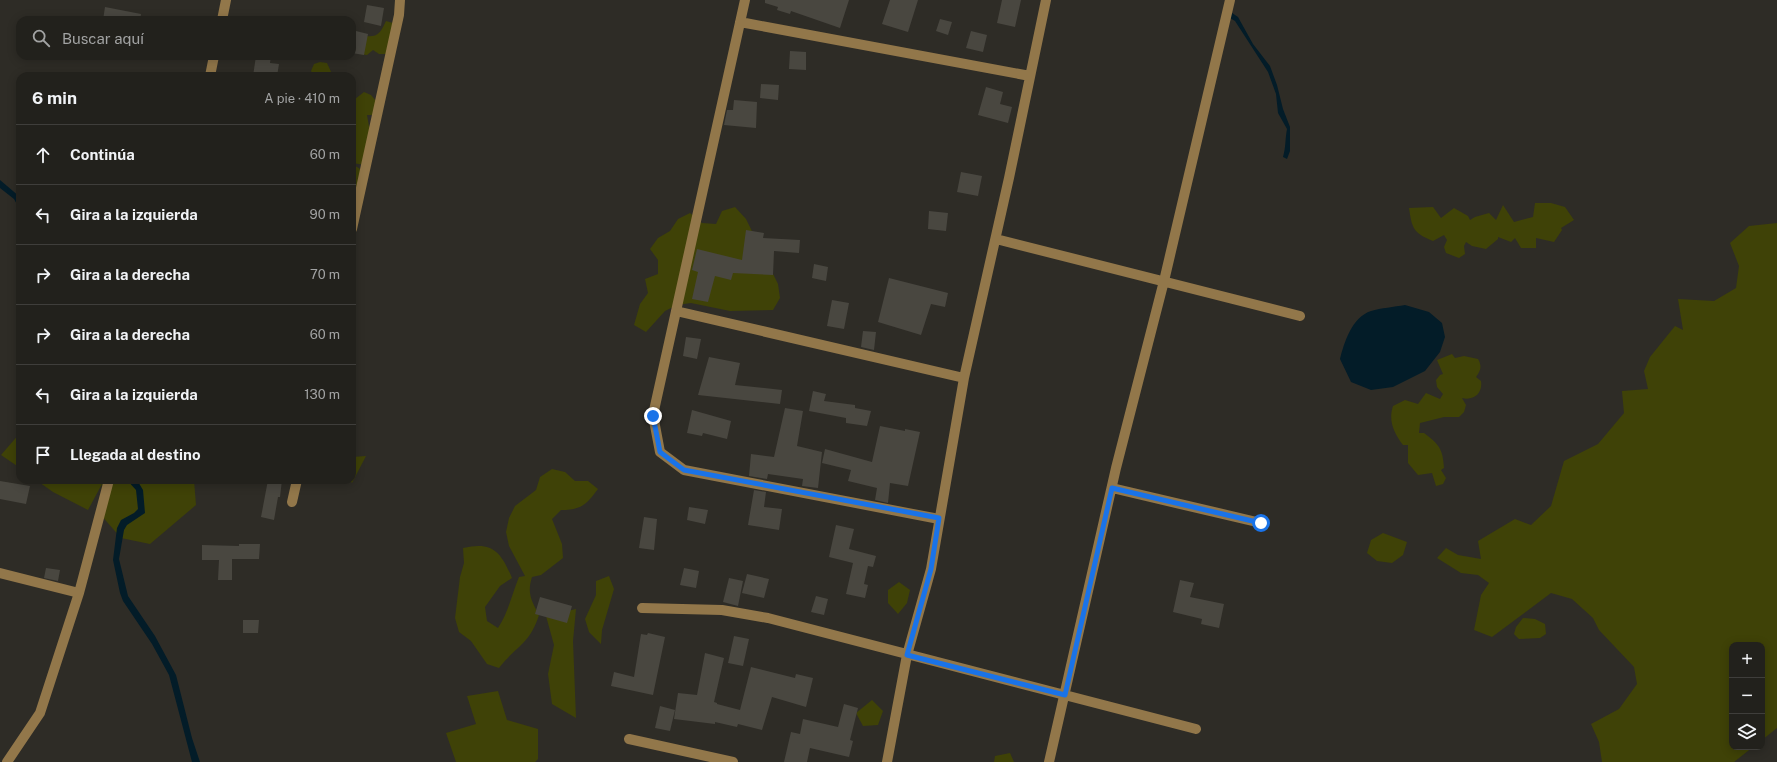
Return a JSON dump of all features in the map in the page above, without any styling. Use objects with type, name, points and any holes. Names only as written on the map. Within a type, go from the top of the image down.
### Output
[{"type":"street","points":[[223,16],[226,0]]},
{"type":"street","points":[[356,211],[399,15],[400,0]]},
{"type":"street","points":[[745,0],[653,416],[660,452],[684,470],[939,518]]},
{"type":"street","points":[[887,762],[907,655],[931,569],[964,378],[996,239],[1046,0]]},
{"type":"street","points":[[1049,762],[1112,488],[1164,281],[1230,0]]},
{"type":"street","points":[[740,22],[1030,76]]},
{"type":"street","points":[[211,72],[213,60]]},
{"type":"street","points":[[996,239],[1300,316]]},
{"type":"street","points":[[676,311],[964,378]]},
{"type":"street","points":[[7,762],[40,713],[79,592],[108,484]]},
{"type":"street","points":[[292,502],[296,484]]},
{"type":"street","points":[[1112,488],[1261,523]]},
{"type":"street","points":[[0,573],[79,592]]},
{"type":"street","points":[[642,608],[722,610],[768,618],[1196,729]]},
{"type":"street","points":[[629,739],[733,762]]},
{"type":"shaded area","points":[[386,21],[393,23],[386,54],[379,54],[373,50],[367,55],[360,54],[365,36],[373,36],[379,33]]},
{"type":"shaded area","points":[[320,62],[327,63],[331,72],[312,72],[314,64]]},
{"type":"shaded area","points":[[364,92],[371,95],[376,101],[374,115],[367,115],[370,132],[365,165],[356,164],[356,98]]},
{"type":"shaded area","points":[[356,167],[361,170],[365,179],[356,188]]},
{"type":"shaded area","points":[[1535,203],[1551,203],[1565,207],[1574,220],[1561,228],[1562,230],[1554,242],[1536,238],[1536,248],[1521,248],[1515,238],[1511,242],[1498,237],[1498,239],[1486,249],[1472,246],[1466,242],[1464,246],[1465,254],[1459,258],[1446,253],[1444,247],[1447,240],[1444,235],[1433,241],[1417,232],[1411,220],[1409,208],[1433,207],[1441,218],[1454,208],[1468,216],[1470,220],[1489,213],[1496,220],[1503,205],[1514,222],[1533,217]]},
{"type":"shaded area","points":[[735,207],[746,219],[778,284],[780,298],[773,310],[730,311],[691,303],[677,305],[665,311],[646,332],[634,325],[640,304],[648,293],[645,279],[658,274],[658,260],[650,249],[658,238],[670,231],[678,219],[690,213],[702,223],[716,224],[722,211]]},
{"type":"shaded area","points":[[1777,223],[1777,728],[1765,738],[1765,642],[1729,642],[1729,750],[1749,750],[1734,762],[1602,762],[1599,742],[1591,724],[1619,709],[1637,684],[1634,667],[1599,630],[1593,618],[1572,599],[1551,593],[1492,637],[1474,630],[1481,595],[1489,583],[1478,575],[1461,573],[1437,558],[1446,548],[1458,555],[1481,559],[1478,541],[1515,519],[1531,525],[1551,506],[1564,461],[1598,444],[1624,413],[1622,391],[1648,389],[1644,371],[1650,357],[1675,326],[1683,330],[1678,299],[1714,301],[1736,288],[1739,266],[1730,243],[1749,226]]},
{"type":"shaded area","points":[[1452,354],[1455,358],[1464,356],[1478,359],[1480,368],[1476,377],[1481,381],[1481,389],[1474,397],[1466,399],[1462,398],[1466,405],[1464,412],[1459,417],[1444,417],[1420,423],[1419,433],[1424,433],[1433,440],[1437,444],[1443,456],[1444,468],[1441,470],[1446,478],[1443,484],[1436,486],[1432,473],[1418,475],[1408,463],[1408,445],[1403,445],[1397,436],[1391,417],[1393,406],[1405,400],[1418,404],[1426,393],[1440,399],[1443,394],[1437,387],[1436,380],[1443,374],[1437,360]]},
{"type":"shaded area","points":[[16,438],[16,465],[1,455]]},
{"type":"shaded area","points":[[366,456],[356,475],[356,457]]},
{"type":"shaded area","points":[[552,469],[565,472],[575,481],[588,481],[598,489],[582,506],[574,509],[561,510],[552,519],[562,544],[563,558],[541,575],[532,577],[530,592],[539,615],[527,639],[499,668],[487,664],[471,641],[459,632],[455,618],[460,577],[464,563],[463,548],[482,546],[495,551],[504,561],[512,578],[500,586],[485,607],[487,621],[498,628],[507,610],[519,577],[525,576],[509,546],[506,532],[509,518],[515,506],[536,490],[540,477]]},
{"type":"shaded area","points":[[42,484],[102,484],[88,510],[53,492]]},
{"type":"shaded area","points":[[102,484],[194,484],[196,505],[150,544],[121,538],[100,514]]},
{"type":"shaded area","points":[[1383,533],[1407,542],[1403,555],[1392,563],[1377,561],[1367,553],[1371,540]]},
{"type":"shaded area","points":[[609,576],[614,589],[602,630],[601,644],[589,632],[585,619],[596,595],[596,581]]},
{"type":"shaded area","points":[[899,582],[910,590],[907,603],[898,614],[888,603],[888,590]]},
{"type":"shaded area","points":[[576,609],[573,641],[576,718],[552,704],[548,674],[554,645],[546,616]]},
{"type":"shaded area","points":[[1523,618],[1535,619],[1545,624],[1546,634],[1540,638],[1519,639],[1514,634],[1516,627]]},
{"type":"shaded area","points":[[498,691],[507,720],[538,729],[538,759],[535,762],[456,762],[446,733],[476,724],[467,696]]},
{"type":"shaded area","points":[[872,700],[883,711],[878,725],[863,726],[856,713]]},
{"type":"shaded area","points":[[1010,753],[1014,762],[994,762],[995,756]]},
{"type":"water","points":[[1232,13],[1238,17],[1253,44],[1270,66],[1290,127],[1290,151],[1287,159],[1283,157],[1287,129],[1278,113],[1276,94],[1268,72],[1235,21],[1230,18]]},
{"type":"water","points":[[0,180],[16,194],[16,203],[14,199],[0,188]]},
{"type":"water","points":[[1405,305],[1429,312],[1442,323],[1445,337],[1440,352],[1425,371],[1393,387],[1371,390],[1351,382],[1340,359],[1347,338],[1354,325],[1364,314],[1371,311]]},
{"type":"water","points":[[131,484],[139,484],[143,490],[145,513],[127,525],[124,530],[119,559],[128,596],[155,636],[176,675],[192,738],[200,762],[192,762],[169,675],[152,644],[123,601],[120,593],[113,560],[117,528],[121,520],[138,509],[136,490]]},
{"type":"building","points":[[765,0],[849,0],[840,28],[791,11],[790,14],[777,10],[778,7],[765,3]]},
{"type":"building","points":[[890,0],[918,0],[908,32],[882,24]]},
{"type":"building","points":[[1002,0],[1021,0],[1015,27],[997,23]]},
{"type":"building","points":[[367,5],[384,8],[381,26],[364,22]]},
{"type":"building","points":[[105,7],[141,14],[141,16],[104,16]]},
{"type":"building","points":[[940,19],[952,22],[948,35],[936,31]]},
{"type":"building","points":[[356,31],[368,34],[364,55],[356,54]]},
{"type":"building","points":[[971,31],[987,35],[983,52],[966,48]]},
{"type":"building","points":[[790,51],[806,52],[806,70],[789,69]]},
{"type":"building","points":[[255,60],[270,60],[270,63],[279,64],[278,72],[254,72]]},
{"type":"building","points":[[761,84],[779,85],[778,100],[760,98]]},
{"type":"building","points":[[986,87],[1003,92],[1000,104],[1012,107],[1008,123],[978,115]]},
{"type":"building","points":[[734,100],[757,102],[756,128],[724,125],[727,110],[733,110]]},
{"type":"building","points":[[961,172],[982,176],[978,196],[957,192]]},
{"type":"building","points":[[929,211],[948,213],[946,231],[928,229]]},
{"type":"building","points":[[746,230],[764,233],[763,238],[800,240],[799,253],[774,251],[773,275],[733,273],[731,280],[715,276],[708,302],[692,299],[698,272],[692,270],[697,249],[742,260]]},
{"type":"building","points":[[814,264],[828,267],[826,281],[812,278]]},
{"type":"building","points":[[889,278],[948,293],[945,307],[931,304],[921,335],[878,322]]},
{"type":"building","points":[[832,300],[849,303],[844,329],[827,326]]},
{"type":"building","points":[[863,331],[876,332],[874,350],[861,347]]},
{"type":"building","points":[[686,337],[701,339],[697,359],[683,356]]},
{"type":"building","points":[[709,357],[740,363],[735,385],[782,390],[780,404],[698,395]]},
{"type":"building","points":[[813,391],[826,394],[824,401],[855,405],[855,408],[871,411],[867,426],[846,423],[846,418],[809,411]]},
{"type":"building","points":[[785,408],[803,411],[797,446],[822,452],[818,488],[802,486],[803,479],[768,474],[767,479],[749,476],[751,454],[774,457]]},
{"type":"building","points":[[692,410],[731,421],[727,439],[703,433],[702,436],[687,433]]},
{"type":"building","points":[[880,426],[905,431],[905,429],[920,432],[908,486],[890,483],[888,503],[875,500],[877,488],[848,481],[851,470],[822,463],[825,449],[872,462]]},
{"type":"building","points":[[0,481],[30,486],[26,504],[0,499]]},
{"type":"building","points":[[267,484],[282,484],[274,520],[261,517]]},
{"type":"building","points":[[754,490],[766,492],[764,507],[782,509],[779,530],[748,525]]},
{"type":"building","points":[[689,507],[708,510],[705,524],[687,520]]},
{"type":"building","points":[[644,517],[657,519],[654,550],[639,548]]},
{"type":"building","points":[[836,525],[854,529],[849,549],[876,556],[873,567],[868,566],[864,584],[868,585],[865,598],[846,594],[853,563],[829,557]]},
{"type":"building","points":[[239,544],[260,544],[259,559],[232,559],[232,580],[218,580],[219,560],[202,560],[202,545],[239,546]]},
{"type":"building","points":[[46,568],[60,570],[58,581],[44,578]]},
{"type":"building","points":[[684,568],[699,571],[696,588],[680,585]]},
{"type":"building","points":[[747,574],[769,579],[764,598],[742,593]]},
{"type":"building","points":[[729,578],[743,581],[738,606],[723,602]]},
{"type":"building","points":[[1180,580],[1194,583],[1190,597],[1224,604],[1219,628],[1201,624],[1202,619],[1173,612]]},
{"type":"building","points":[[816,596],[828,599],[824,615],[811,612]]},
{"type":"building","points":[[540,597],[572,606],[567,623],[535,614]]},
{"type":"building","points":[[243,620],[259,620],[258,633],[243,633]]},
{"type":"building","points":[[648,633],[665,637],[653,695],[611,686],[614,672],[634,677],[641,634],[647,635]]},
{"type":"building","points":[[734,636],[749,639],[743,666],[728,663]]},
{"type":"building","points":[[705,653],[724,658],[714,702],[717,704],[740,710],[751,667],[795,678],[796,674],[813,678],[806,707],[772,697],[762,730],[738,724],[737,727],[715,722],[715,724],[674,719],[678,693],[697,695]]},
{"type":"building","points":[[844,704],[858,708],[850,740],[853,741],[849,757],[810,748],[807,762],[784,762],[791,732],[800,734],[803,719],[838,727]]},
{"type":"building","points":[[660,706],[675,710],[670,731],[655,728]]},
{"type":"route","points":[[653,416],[660,452],[684,470],[939,518],[931,569],[907,655],[1065,695],[1112,488],[1261,523]]}]
